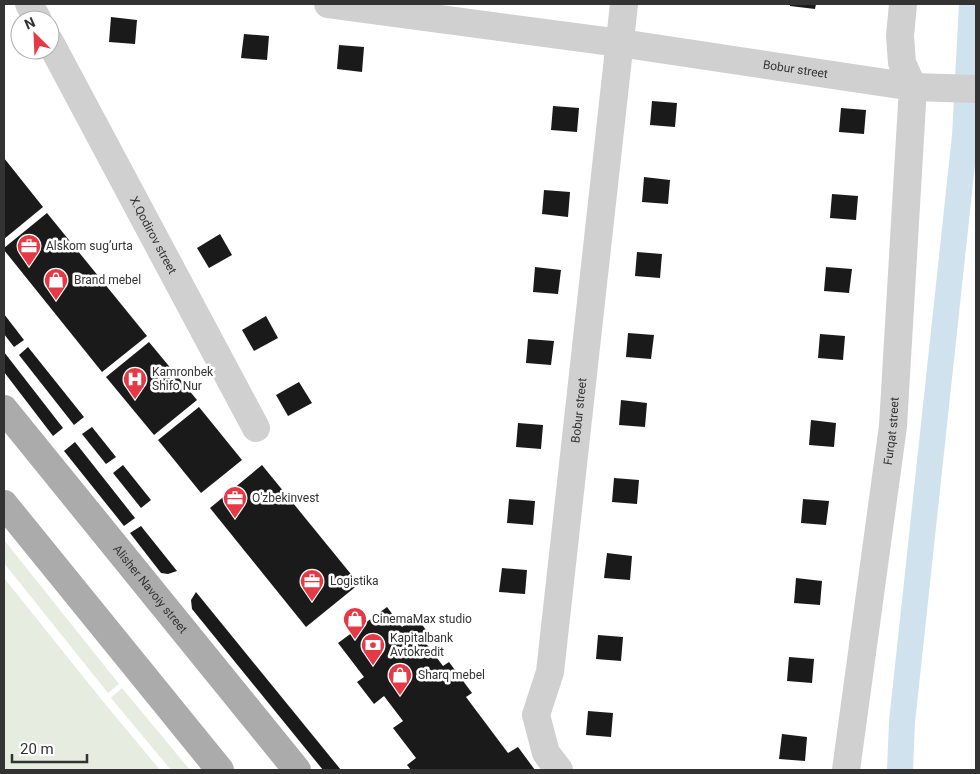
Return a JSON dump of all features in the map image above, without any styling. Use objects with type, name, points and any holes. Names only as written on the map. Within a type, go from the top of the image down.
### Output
[{"type":"main road","name":"Alisher Navoiy street","points":[[4,409],[297,770]]},
{"type":"main road","points":[[4,504],[220,770]]},
{"type":"street","name":"Bobur street","points":[[328,4],[620,43],[913,87],[976,89]]},
{"type":"street","name":"Bobur street","points":[[559,770],[546,753],[536,715],[550,672],[624,4]]},
{"type":"street","points":[[903,4],[900,36],[902,63],[913,87]]},
{"type":"street","name":"X.Qodirov street","points":[[60,60],[256,428]]},
{"type":"street","name":"Furqat street","points":[[846,770],[893,426],[913,87]]},
{"type":"shaded area","points":[[4,540],[119,684],[108,693],[4,563]]},
{"type":"shaded area","points":[[4,578],[101,699],[160,770],[4,770]]},
{"type":"shaded area","points":[[122,688],[190,770],[171,770],[111,698]]},
{"type":"building","points":[[790,4],[816,4],[815,9],[790,6]]},
{"type":"building","points":[[111,17],[137,20],[135,44],[109,42]]},
{"type":"building","points":[[244,34],[269,36],[267,60],[241,58]]},
{"type":"building","points":[[339,45],[364,47],[362,72],[337,69]]},
{"type":"building","points":[[652,101],[677,103],[675,127],[650,125]]},
{"type":"building","points":[[553,106],[579,108],[577,132],[551,130]]},
{"type":"building","points":[[841,108],[866,110],[864,134],[839,132]]},
{"type":"building","points":[[4,158],[43,207],[4,239]]},
{"type":"building","points":[[644,177],[670,180],[668,204],[642,202]]},
{"type":"building","points":[[544,190],[570,192],[568,217],[542,214]]},
{"type":"building","points":[[832,194],[858,196],[856,220],[830,218]]},
{"type":"building","points":[[47,213],[147,336],[102,372],[4,250],[4,248]]},
{"type":"building","points":[[220,234],[232,255],[209,268],[197,248]]},
{"type":"building","points":[[637,252],[662,254],[660,278],[635,276]]},
{"type":"building","points":[[535,267],[561,270],[558,294],[533,292]]},
{"type":"building","points":[[826,267],[852,269],[849,293],[824,291]]},
{"type":"building","points":[[4,314],[24,340],[14,347],[4,334]]},
{"type":"building","points":[[266,316],[278,338],[254,351],[242,330]]},
{"type":"building","points":[[628,333],[654,335],[651,359],[626,357]]},
{"type":"building","points":[[820,334],[845,336],[843,360],[818,358]]},
{"type":"building","points":[[528,339],[554,341],[551,365],[526,363]]},
{"type":"building","points":[[149,342],[197,400],[154,435],[106,377]]},
{"type":"building","points":[[28,347],[84,417],[74,425],[19,355]]},
{"type":"building","points":[[4,352],[63,428],[53,436],[4,372]]},
{"type":"building","points":[[299,382],[312,403],[288,416],[276,395]]},
{"type":"building","points":[[621,400],[647,403],[645,427],[619,425]]},
{"type":"building","points":[[199,407],[242,460],[201,493],[158,440]]},
{"type":"building","points":[[811,420],[836,423],[834,447],[809,445]]},
{"type":"building","points":[[518,423],[543,425],[541,449],[516,447]]},
{"type":"building","points":[[92,427],[116,457],[106,464],[82,434]]},
{"type":"building","points":[[75,442],[135,518],[124,526],[64,451]]},
{"type":"building","points":[[123,465],[151,500],[141,508],[113,473]]},
{"type":"building","points":[[262,465],[359,584],[306,627],[210,508]]},
{"type":"building","points":[[614,478],[639,480],[637,504],[612,502]]},
{"type":"building","points":[[509,499],[535,501],[533,525],[507,523]]},
{"type":"building","points":[[803,499],[829,501],[826,525],[801,523]]},
{"type":"building","points":[[141,526],[177,571],[168,574],[161,573],[130,533]]},
{"type":"building","points":[[607,553],[632,556],[630,580],[604,578]]},
{"type":"building","points":[[502,568],[527,570],[525,594],[499,592]]},
{"type":"building","points":[[796,578],[822,581],[820,605],[794,603]]},
{"type":"building","points":[[196,592],[341,770],[323,770],[192,609],[191,600]]},
{"type":"building","points":[[387,607],[402,627],[416,616],[428,633],[422,638],[443,666],[449,662],[472,693],[466,697],[508,753],[518,747],[535,770],[411,770],[407,765],[416,758],[393,728],[403,721],[384,696],[374,704],[357,682],[364,677],[338,643]]},
{"type":"building","points":[[598,635],[623,637],[621,661],[596,659]]},
{"type":"building","points":[[789,657],[814,659],[812,683],[787,681]]},
{"type":"building","points":[[588,711],[613,713],[611,737],[586,735]]},
{"type":"building","points":[[782,734],[807,737],[805,761],[779,759]]},
{"type":"waterway","points":[[900,770],[902,722],[965,136],[972,4]]},
{"type":"place","name":"Alskom sug’urta","points":[[29,267]]},
{"type":"place","name":"Brand mebel","points":[[56,301]]},
{"type":"place","name":"Kamronbek Shifo Nur","points":[[135,400]]},
{"type":"place","name":"O'zbekinvest","points":[[235,519]]},
{"type":"place","name":"Logistika","points":[[312,602]]},
{"type":"place","name":"CinemaMax studio","points":[[355,640]]},
{"type":"place","name":"Kapitalbank Avtokredit","points":[[373,666]]},
{"type":"place","name":"Sharq mebel","points":[[400,696]]}]
